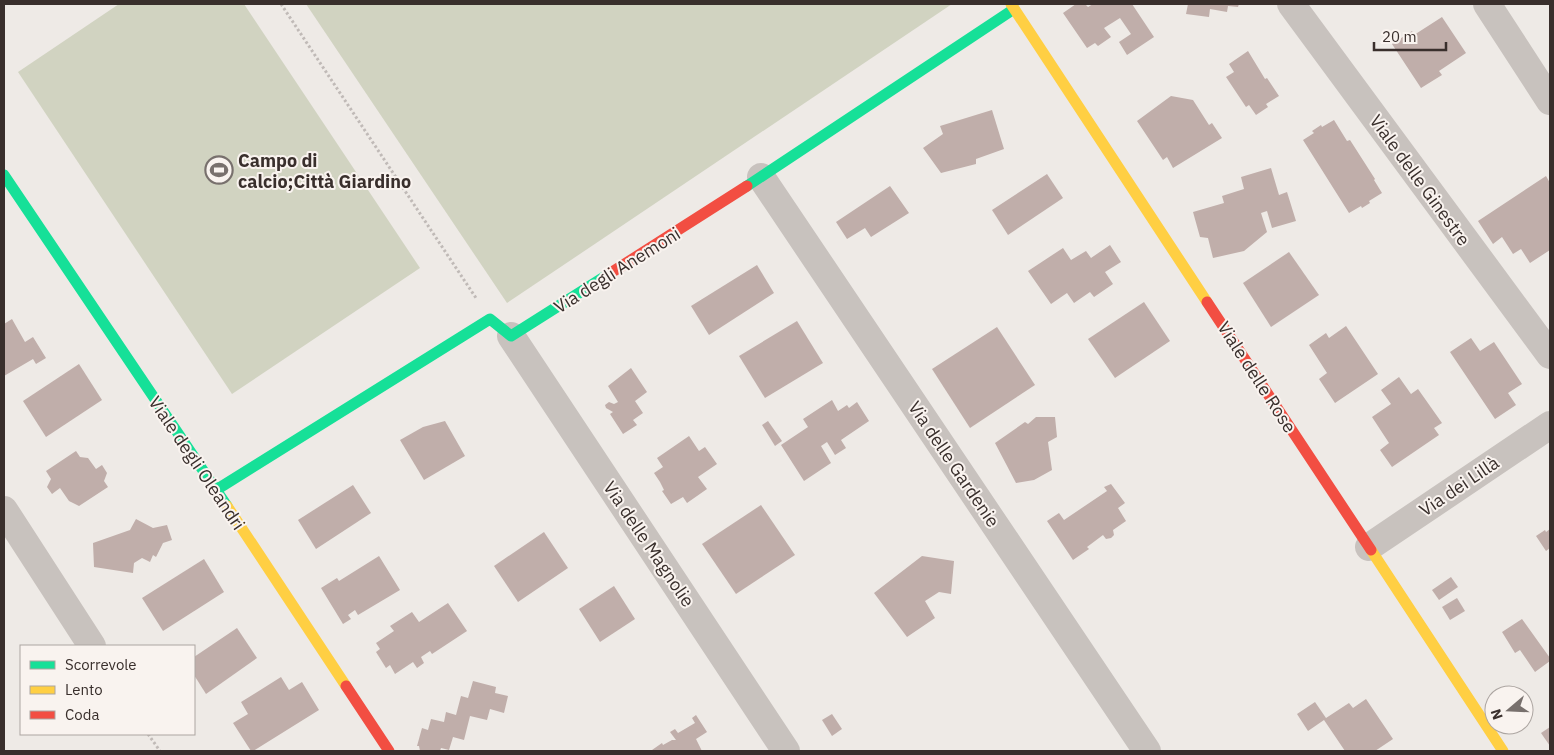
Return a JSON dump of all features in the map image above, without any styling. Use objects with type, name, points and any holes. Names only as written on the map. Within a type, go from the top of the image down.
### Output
[{"type":"street","name":"Viale delle Ginestre","points":[[1290,4],[1550,355]]},
{"type":"street","points":[[1487,4],[1550,101]]},
{"type":"street","name":"Via degli Anemoni","points":[[511,336],[761,177],[1012,6]]},
{"type":"street","name":"Viale delle Rose","points":[[1012,6],[1503,751]]},
{"type":"street","name":"Viale degli Oleandri","points":[[4,175],[389,751]]},
{"type":"street","name":"Via delle Gardenie","points":[[761,177],[1147,751]]},
{"type":"street","points":[[216,490],[490,319],[511,336]]},
{"type":"street","name":"Via delle Magnolie","points":[[511,336],[786,751]]},
{"type":"street","name":"Via dei Lillà","points":[[1369,547],[1550,425]]},
{"type":"street","points":[[4,510],[91,645]]},
{"type":"path","points":[[281,4],[490,319]]},
{"type":"path","points":[[149,735],[160,751]]},
{"type":"green space","name":"Campo di calcio;Città Giardino","points":[[119,4],[244,4],[420,268],[232,394],[18,72]]},
{"type":"green space","points":[[306,4],[952,4],[507,303]]},
{"type":"building","points":[[1076,4],[1085,4],[1088,7],[1093,4],[1132,4],[1154,37],[1127,55],[1119,42],[1131,34],[1120,18],[1104,28],[1111,37],[1098,46],[1095,43],[1087,48],[1063,13]]},
{"type":"building","points":[[1188,4],[1239,4],[1238,7],[1228,6],[1227,12],[1210,9],[1209,17],[1186,14]]},
{"type":"building","points":[[1442,17],[1466,53],[1439,71],[1442,75],[1421,88],[1392,44],[1412,31],[1414,35]]},
{"type":"building","points":[[1248,51],[1265,79],[1267,78],[1279,96],[1266,104],[1268,107],[1256,115],[1249,105],[1246,107],[1226,77],[1234,72],[1229,64]]},
{"type":"building","points":[[1171,96],[1193,100],[1209,125],[1212,123],[1222,138],[1173,168],[1167,157],[1163,160],[1137,121]]},
{"type":"building","points":[[992,110],[1004,149],[976,159],[976,164],[941,173],[923,148],[943,134],[940,126]]},
{"type":"building","points":[[1334,120],[1347,141],[1350,140],[1382,193],[1362,208],[1361,206],[1349,213],[1303,140],[1314,133],[1312,131],[1321,125],[1322,127]]},
{"type":"building","points":[[1271,168],[1279,195],[1287,192],[1296,221],[1272,228],[1267,211],[1261,213],[1267,232],[1244,251],[1213,258],[1208,238],[1200,237],[1193,212],[1224,203],[1222,196],[1244,189],[1241,177]]},
{"type":"building","points":[[1047,174],[1063,198],[1008,235],[992,210]]},
{"type":"building","points":[[1546,176],[1550,183],[1550,250],[1530,263],[1521,249],[1513,254],[1502,237],[1493,244],[1478,221]]},
{"type":"building","points":[[890,186],[909,213],[871,237],[865,228],[847,239],[836,222]]},
{"type":"building","points":[[1110,245],[1121,262],[1105,272],[1113,284],[1094,297],[1090,292],[1074,303],[1067,293],[1051,304],[1028,271],[1063,248],[1071,260],[1086,251],[1091,258]]},
{"type":"building","points":[[1289,252],[1319,295],[1271,327],[1243,283]]},
{"type":"building","points":[[757,265],[774,293],[709,335],[691,306]]},
{"type":"building","points":[[1144,302],[1170,341],[1115,378],[1088,339]]},
{"type":"building","points":[[12,319],[25,342],[33,337],[46,358],[36,364],[33,359],[4,376],[4,324]]},
{"type":"building","points":[[797,321],[823,363],[765,398],[739,356]]},
{"type":"building","points":[[1346,326],[1378,374],[1335,403],[1319,379],[1327,373],[1309,345],[1326,333],[1329,338]]},
{"type":"building","points":[[997,327],[1035,385],[970,428],[932,369]]},
{"type":"building","points":[[1471,338],[1480,351],[1494,342],[1522,384],[1508,393],[1516,405],[1495,419],[1450,352]]},
{"type":"building","points":[[79,364],[102,400],[46,437],[23,401]]},
{"type":"building","points":[[631,368],[647,392],[635,401],[643,413],[633,420],[637,425],[623,434],[610,414],[613,412],[606,408],[605,405],[609,402],[614,404],[618,402],[608,386]]},
{"type":"building","points":[[1399,377],[1411,394],[1418,389],[1442,423],[1434,428],[1439,435],[1392,467],[1380,450],[1389,443],[1372,417],[1391,404],[1381,390]]},
{"type":"building","points":[[832,400],[838,411],[847,405],[849,408],[857,402],[869,421],[841,440],[846,448],[835,455],[827,442],[821,446],[831,463],[804,481],[781,445],[808,427],[803,419]]},
{"type":"building","points":[[1036,417],[1055,417],[1057,437],[1048,442],[1052,470],[1034,480],[1016,483],[995,443],[1025,422],[1028,424]]},
{"type":"building","points":[[445,421],[465,456],[424,480],[400,440],[423,427]]},
{"type":"building","points":[[768,421],[782,441],[775,446],[762,425]]},
{"type":"building","points":[[689,436],[699,451],[705,447],[717,464],[698,477],[707,489],[687,503],[683,497],[671,504],[662,491],[664,490],[654,473],[663,467],[657,458]]},
{"type":"building","points":[[76,451],[80,457],[88,458],[96,469],[102,465],[107,473],[104,481],[108,487],[79,506],[69,501],[60,488],[52,494],[47,487],[51,479],[46,471]]},
{"type":"building","points":[[1111,484],[1125,503],[1118,508],[1126,521],[1113,530],[1114,535],[1111,538],[1106,539],[1103,535],[1087,547],[1089,549],[1073,560],[1047,521],[1059,513],[1064,520],[1107,491],[1104,487]]},
{"type":"building","points":[[353,485],[371,513],[316,549],[298,520]]},
{"type":"building","points":[[761,505],[795,555],[736,594],[702,544]]},
{"type":"building","points":[[136,519],[153,528],[167,525],[172,540],[163,543],[156,557],[153,555],[150,562],[142,558],[134,563],[133,573],[94,567],[93,543],[130,530]]},
{"type":"building","points":[[1550,529],[1550,548],[1546,551],[1536,536]]},
{"type":"building","points":[[544,532],[568,568],[518,602],[494,566]]},
{"type":"building","points":[[379,556],[400,590],[358,615],[355,610],[348,615],[351,619],[343,624],[321,588],[337,578],[339,581]]},
{"type":"building","points":[[922,556],[954,561],[951,594],[939,592],[925,601],[935,618],[907,637],[874,593]]},
{"type":"building","points":[[204,559],[224,592],[163,631],[142,598]]},
{"type":"building","points":[[1451,577],[1458,587],[1439,600],[1432,590]]},
{"type":"building","points":[[614,586],[635,619],[600,642],[579,609]]},
{"type":"building","points":[[1457,598],[1465,611],[1450,620],[1442,607]]},
{"type":"building","points":[[448,603],[467,631],[432,654],[430,651],[421,657],[424,663],[417,668],[413,662],[395,674],[390,665],[386,668],[376,652],[380,649],[376,643],[394,631],[390,626],[412,612],[419,622]]},
{"type":"building","points":[[1522,619],[1550,658],[1550,661],[1535,672],[1520,650],[1515,653],[1502,632]]},
{"type":"building","points":[[237,628],[257,658],[206,694],[195,677],[195,656]]},
{"type":"building","points":[[281,677],[289,690],[302,682],[319,710],[251,751],[233,723],[248,714],[241,702]]},
{"type":"building","points":[[473,681],[496,687],[495,693],[508,696],[504,713],[490,709],[487,720],[470,716],[464,740],[453,737],[449,750],[441,748],[440,751],[420,751],[419,746],[417,746],[422,728],[428,730],[431,719],[444,722],[446,712],[456,715],[461,696],[468,698]]},
{"type":"building","points":[[1366,699],[1393,739],[1375,751],[1345,751],[1324,720],[1308,731],[1297,714],[1315,702],[1326,718],[1349,703],[1353,708]]},
{"type":"building","points":[[832,714],[842,729],[832,736],[822,720]]},
{"type":"building","points":[[696,715],[707,732],[696,739],[702,751],[652,750],[662,743],[663,745],[676,740],[670,732],[675,729],[678,733],[695,723],[692,718]]},
{"type":"building","points":[[1550,727],[1550,746],[1541,733]]},
{"type":"traffic: fast","points":[[747,186],[1014,9]]},
{"type":"traffic: fast","points":[[4,175],[227,506]]},
{"type":"traffic: fast","points":[[216,490],[490,319],[511,336],[609,274]]},
{"type":"traffic: slow","points":[[1011,4],[1207,302]]},
{"type":"traffic: slow","points":[[227,506],[346,686]]},
{"type":"traffic: slow","points":[[1371,550],[1503,751]]},
{"type":"traffic: jam","points":[[609,274],[747,186]]},
{"type":"traffic: jam","points":[[1207,302],[1371,550]]},
{"type":"traffic: jam","points":[[346,686],[389,751]]},
{"type":"place","name":"Campo di calcio;Città Giardino","points":[[219,170]]}]
